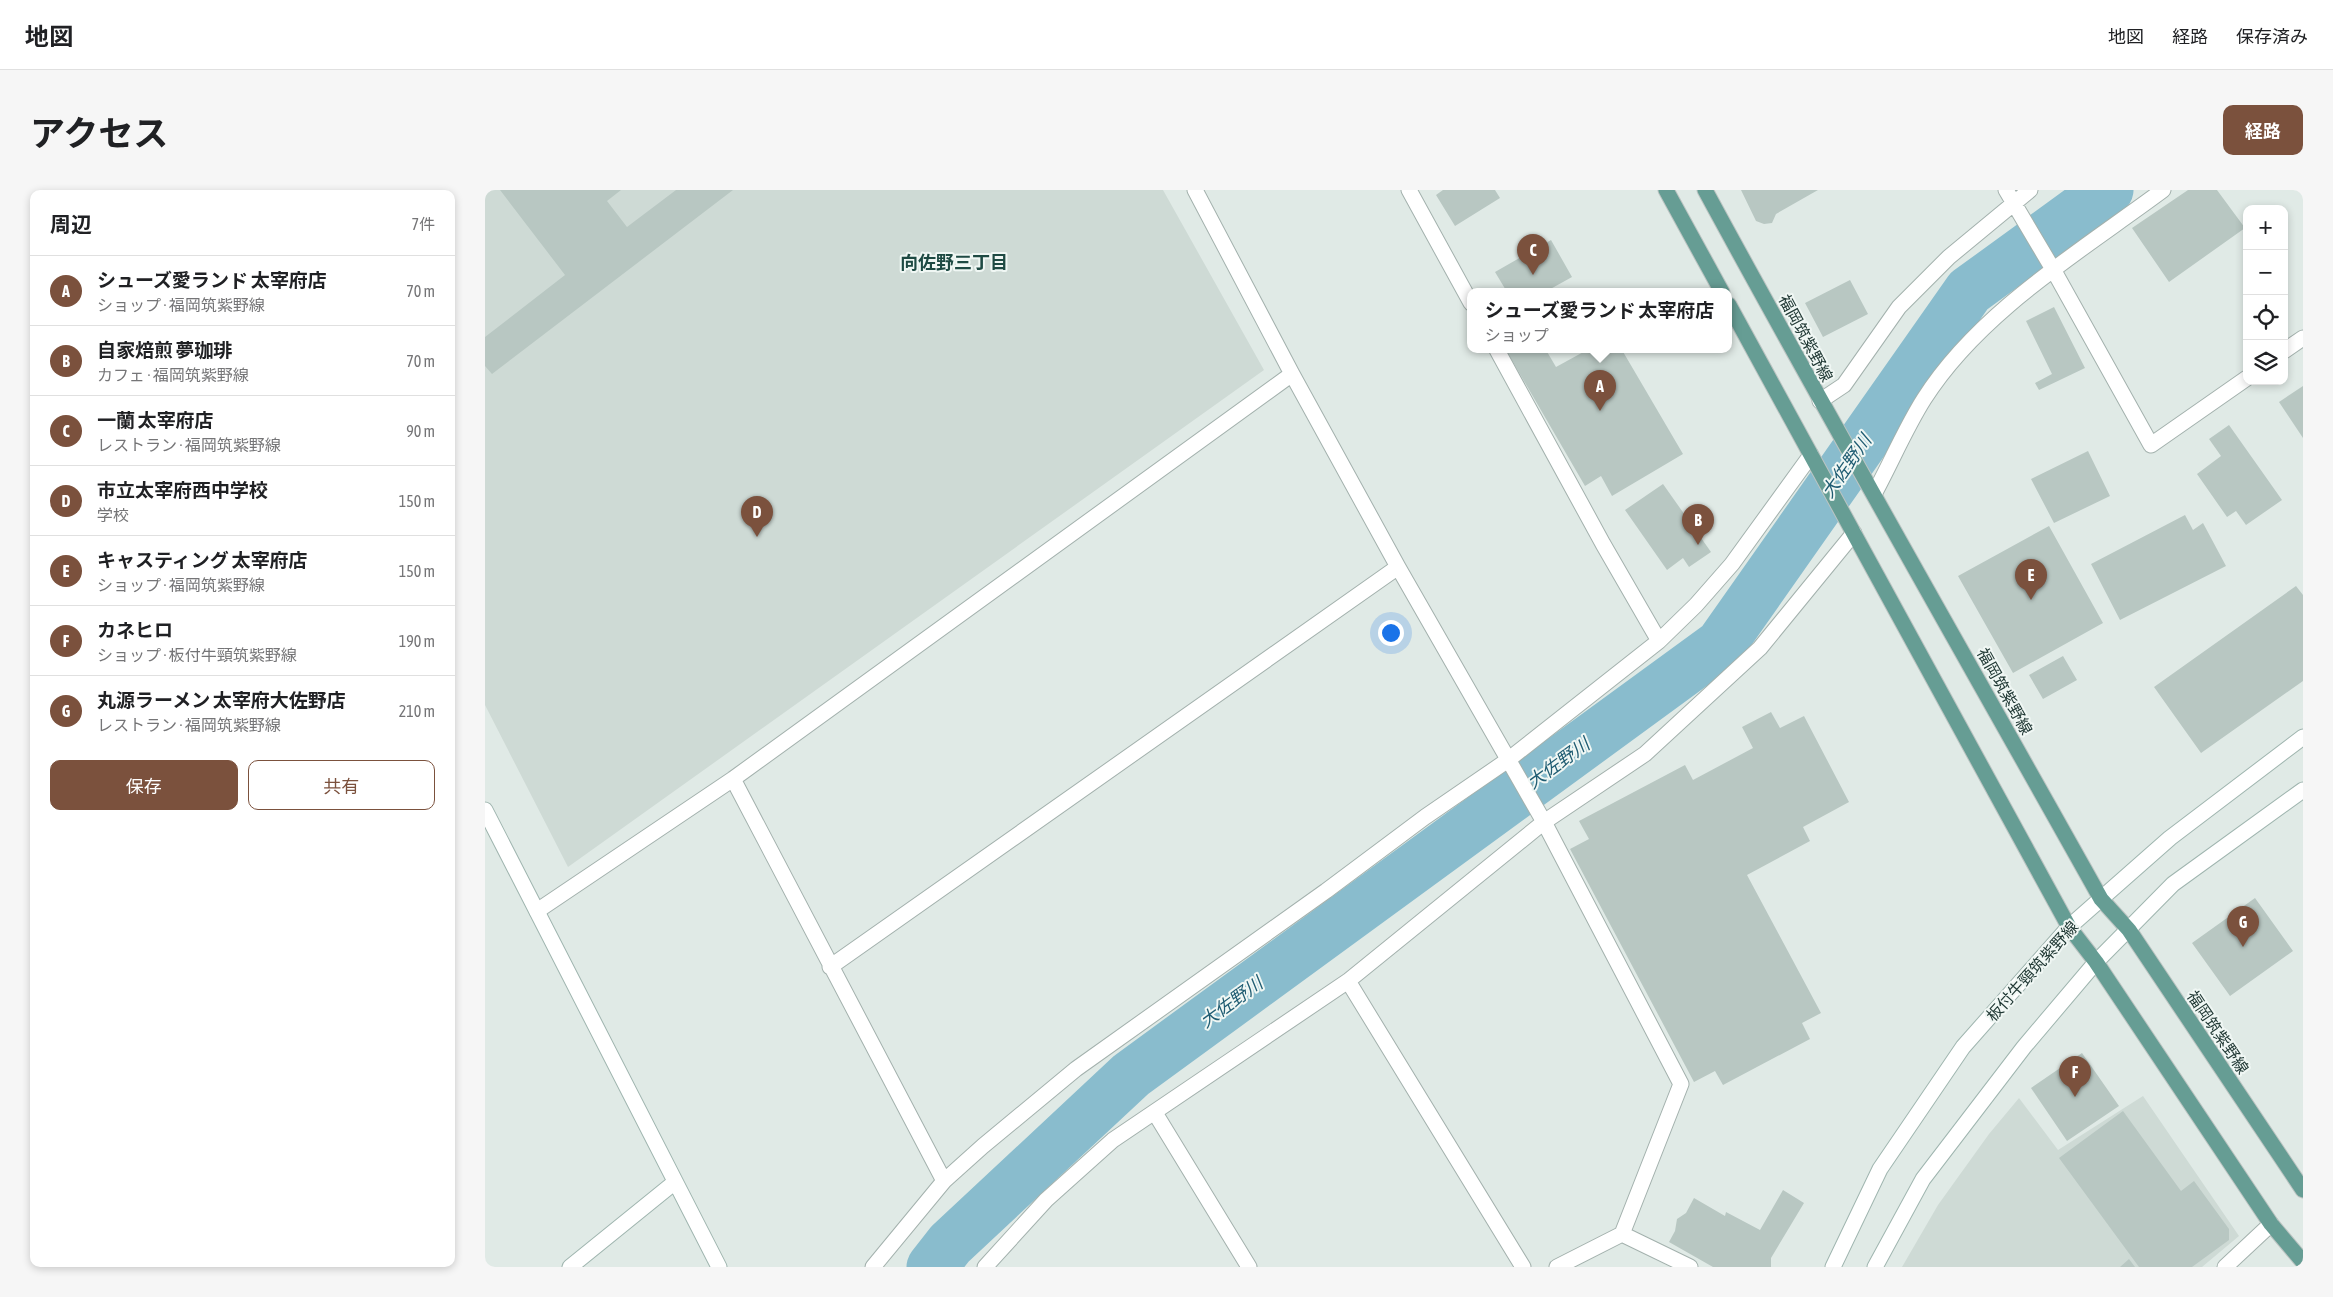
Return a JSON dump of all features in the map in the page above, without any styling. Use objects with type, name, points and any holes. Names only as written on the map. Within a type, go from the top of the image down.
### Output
[{"type":"main road","points":[[1666,190],[1720,288]]},
{"type":"main road","name":"福岡筑紫野線","points":[[1705,190],[1833,425],[1875,494],[2101,899],[2129,930],[2303,1190]]},
{"type":"main road","points":[[1732,310],[2069,926],[2096,962],[2271,1224],[2303,1262]]},
{"type":"street","points":[[1195,190],[1292,374],[1544,822],[1681,1084],[1622,1234],[1557,1267]]},
{"type":"street","points":[[1409,190],[1467,296]]},
{"type":"street","points":[[1820,401],[1844,385],[1899,307],[2009,197],[2030,190]]},
{"type":"street","points":[[1875,494],[1924,399],[1966,345],[2009,303],[2163,190]]},
{"type":"street","points":[[2009,197],[2024,218],[2151,445],[2243,381]]},
{"type":"street","points":[[2288,348],[2303,338]]},
{"type":"street","points":[[1499,353],[1603,544],[1659,641]]},
{"type":"street","points":[[537,911],[733,779],[1292,374]]},
{"type":"street","points":[[873,1267],[944,1182],[983,1146],[1076,1069],[1325,891],[1425,816],[1508,760],[1659,641],[1696,605],[1732,564],[1811,455]]},
{"type":"street","points":[[985,1267],[1046,1200],[1113,1140],[1348,981],[1544,822],[1645,754],[1760,648],[1854,533]]},
{"type":"street","points":[[830,967],[1399,567]]},
{"type":"street","name":"板付牛頸筑紫野線","points":[[1833,1267],[1881,1169],[1963,1047],[2069,926],[2170,838],[2303,737]]},
{"type":"street","points":[[733,779],[944,1182]]},
{"type":"street","points":[[1875,1267],[1923,1179],[2024,1047],[2096,962],[2173,884],[2303,790]]},
{"type":"street","points":[[485,810],[719,1267]]},
{"type":"street","points":[[1348,981],[1523,1267]]},
{"type":"street","points":[[1155,1113],[1249,1267]]},
{"type":"street","points":[[570,1267],[675,1182]]},
{"type":"street","points":[[2225,1267],[2271,1224]]},
{"type":"street","points":[[1622,1234],[1690,1267]]},
{"type":"shaded area","points":[[485,190],[1163,190],[1264,370],[568,867],[485,705]]},
{"type":"shaded area","points":[[2143,1096],[2239,1236],[2202,1267],[1902,1267],[1938,1205],[1989,1134],[2019,1098],[2058,1150]]},
{"type":"building","points":[[500,190],[621,190],[607,201],[627,227],[676,190],[733,190],[492,374],[485,366],[485,337],[565,275]]},
{"type":"building","points":[[1443,190],[1495,190],[1500,198],[1455,226],[1436,195]]},
{"type":"building","points":[[1741,190],[1818,190],[1776,214],[1772,223],[1764,224],[1756,221]]},
{"type":"building","points":[[2188,190],[2217,190],[2243,225],[2243,229],[2169,282],[2132,228]]},
{"type":"building","points":[[1551,240],[1572,277],[1552,288],[1505,288],[1495,272]]},
{"type":"building","points":[[1850,280],[1868,314],[1823,337],[1805,303]]},
{"type":"building","points":[[2054,307],[2085,368],[2039,390],[2035,383],[2052,374],[2026,321]]},
{"type":"building","points":[[1508,353],[1548,353],[1556,367],[1582,353],[1624,353],[1683,454],[1612,496],[1601,476],[1585,486]]},
{"type":"building","points":[[2303,386],[2303,438],[2279,402]]},
{"type":"building","points":[[2229,425],[2282,500],[2246,525],[2236,511],[2227,517],[2197,474],[2221,456],[2209,439]]},
{"type":"building","points":[[2088,451],[2110,496],[2054,523],[2031,479]]},
{"type":"building","points":[[1663,484],[1711,552],[1689,567],[1683,558],[1667,570],[1625,510]]},
{"type":"building","points":[[2185,515],[2193,530],[2203,523],[2226,566],[2120,620],[2091,564]]},
{"type":"building","points":[[2049,526],[2103,623],[2013,673],[1958,576]]},
{"type":"building","points":[[2296,586],[2303,595],[2303,681],[2201,753],[2154,687]]},
{"type":"building","points":[[2063,656],[2077,680],[2043,699],[2029,675]]},
{"type":"building","points":[[1771,712],[1780,728],[1804,716],[1849,802],[1803,827],[1810,841],[1747,875],[1821,1013],[1802,1023],[1810,1039],[1723,1085],[1715,1071],[1694,1082],[1570,849],[1589,839],[1579,821],[1685,765],[1693,780],[1753,748],[1742,727]]},
{"type":"building","points":[[2255,898],[2293,951],[2230,996],[2192,943]]},
{"type":"building","points":[[2082,1053],[2119,1106],[2067,1141],[2031,1088]]},
{"type":"building","points":[[2123,1111],[2181,1191],[2194,1181],[2229,1229],[2229,1240],[2192,1267],[2139,1267],[2059,1158]]},
{"type":"building","points":[[1783,1190],[1804,1203],[1771,1258],[1771,1267],[1713,1267],[1669,1242],[1675,1231],[1677,1219],[1686,1213],[1694,1198],[1725,1216],[1726,1212],[1760,1230]]},
{"type":"building","points":[[2129,1259],[2135,1267],[2120,1267]]},
{"type":"waterway","name":"大佐野川","points":[[932,1267],[950,1244],[1131,1075],[1721,644],[1969,291],[2108,190]]},
{"type":"place","name":"一蘭 太宰府店","points":[[1533,275]]},
{"type":"place","name":"シューズ愛ランド 太宰府店","points":[[1600,411]]},
{"type":"place","name":"市立太宰府西中学校","points":[[757,537]]},
{"type":"place","name":"自家焙煎 夢珈琲","points":[[1698,545]]},
{"type":"place","name":"キャスティング 太宰府店","points":[[2031,600]]},
{"type":"place","name":"丸源ラーメン 太宰府大佐野店","points":[[2243,947]]},
{"type":"place","name":"カネヒロ","points":[[2075,1097]]},
{"type":"district","name":"向佐野三丁目","points":[[954,262]]}]
